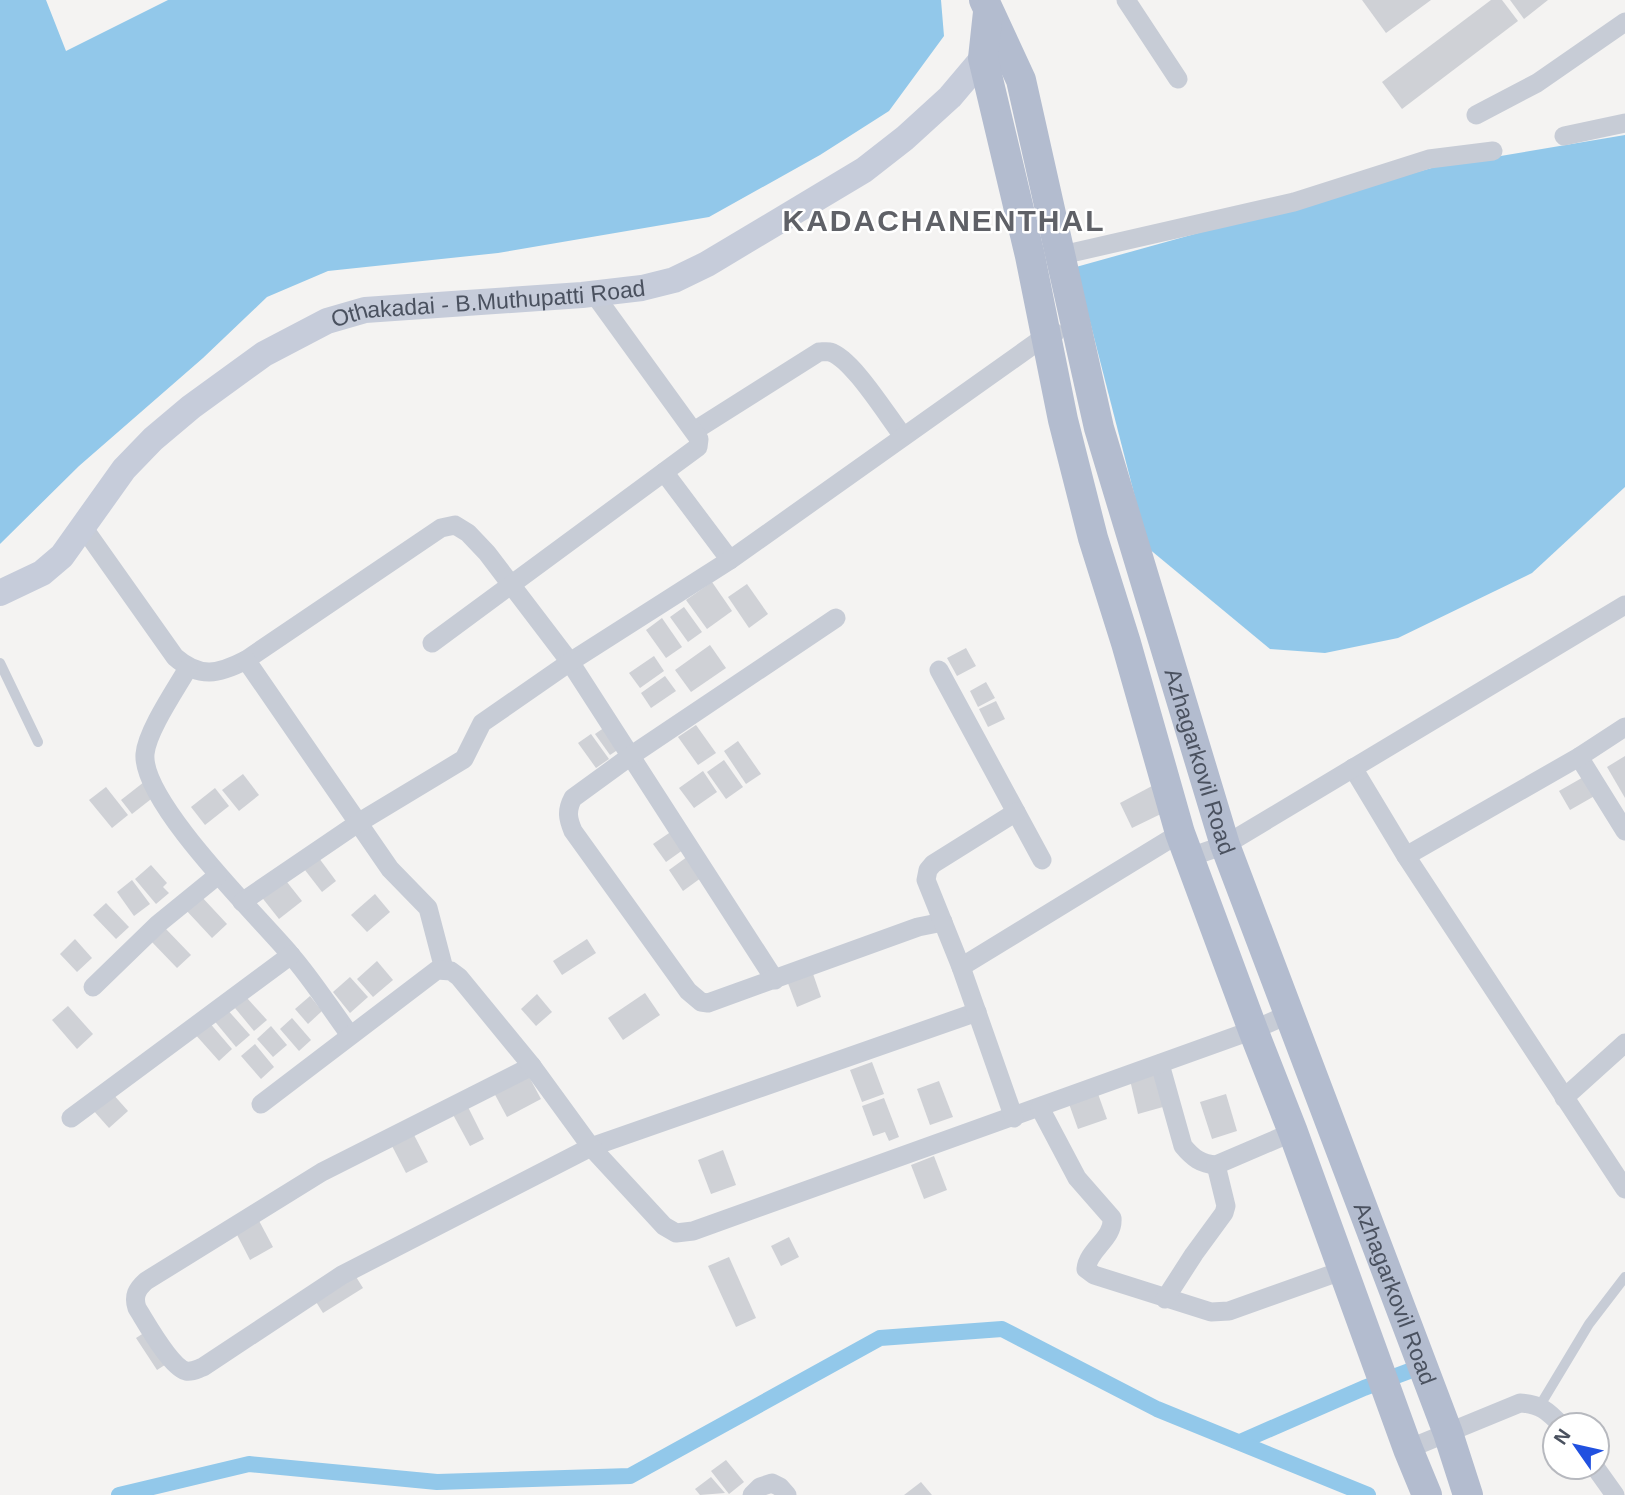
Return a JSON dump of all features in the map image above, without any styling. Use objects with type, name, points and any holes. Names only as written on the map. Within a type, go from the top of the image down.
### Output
[{"type":"main road","name":"Azhagarkovil Road","points":[[986,6],[995,53],[993,92],[1063,420],[1093,538],[1185,845],[1427,1495]]},
{"type":"main road","name":"Azhagarkovil Road","points":[[995,53],[1021,80],[1099,428],[1225,845],[1287,1015],[1448,1433],[1468,1495]]},
{"type":"main road","name":"Othakadai - B.Muthupatti Road","points":[[0,593],[41,573],[62,556],[124,469],[153,439],[264,354],[327,321],[365,310],[594,293],[642,288],[674,279],[707,264],[864,170],[905,138],[995,53]]},
{"type":"street","points":[[1126,0],[1178,79]]},
{"type":"street","points":[[1476,115],[1537,83],[1625,22]]},
{"type":"street","points":[[1564,136],[1625,122]]},
{"type":"street","points":[[1062,255],[1294,202],[1429,159],[1493,151]]},
{"type":"street","points":[[432,643],[698,447],[699,439],[694,431],[594,293]]},
{"type":"street","points":[[242,902],[358,823],[464,759],[482,723],[570,662],[730,560],[1047,335],[1076,328]]},
{"type":"street","points":[[694,431],[819,352],[829,352],[840,357],[855,371],[903,436]]},
{"type":"street","points":[[664,472],[730,560]]},
{"type":"street","points":[[83,527],[175,657],[188,668],[209,673],[226,670],[246,660],[441,528],[455,525],[468,533],[487,553],[570,662],[775,979]]},
{"type":"street","points":[[961,967],[1185,845],[1225,845],[1625,605]]},
{"type":"street","points":[[836,618],[632,755],[573,798],[568,818],[573,831],[693,998],[701,1002],[708,1003],[918,927],[943,922]]},
{"type":"street","points":[[246,660],[390,869],[428,908],[444,969]]},
{"type":"street","points":[[188,668],[152,733],[145,755],[149,778],[171,814],[217,876],[291,955],[351,1035]]},
{"type":"street","points":[[939,670],[1042,860]]},
{"type":"street","points":[[1406,856],[1579,757],[1625,727]]},
{"type":"street","points":[[1579,757],[1624,826]]},
{"type":"street","points":[[1353,768],[1406,856],[1625,1189]]},
{"type":"street","points":[[1014,1118],[961,967],[926,880],[928,870],[933,864],[1016,812]]},
{"type":"street","points":[[93,987],[158,924],[217,876]]},
{"type":"street","points":[[71,1118],[291,955]]},
{"type":"street","points":[[261,1104],[437,971],[444,969],[459,977],[532,1066],[591,1147],[664,1226],[676,1233],[693,1231],[1014,1118],[1287,1015]]},
{"type":"street","points":[[532,1066],[321,1172],[146,1281],[138,1289],[134,1300],[173,1362],[183,1370],[192,1371],[203,1367],[342,1275],[591,1147],[976,1012]]},
{"type":"street","points":[[1564,1098],[1625,1044]]},
{"type":"street","points":[[1160,1064],[1183,1146],[1203,1164],[1216,1165],[1293,1132]]},
{"type":"street","points":[[1040,1108],[1077,1178],[1112,1218],[1111,1230],[1091,1254],[1086,1269],[1094,1275],[1211,1312],[1229,1311],[1344,1270]]},
{"type":"street","points":[[1165,1299],[1224,1213],[1226,1206],[1216,1165]]},
{"type":"street","points":[[1408,1449],[1477,1419],[1520,1404],[1539,1406],[1548,1411]]},
{"type":"street","points":[[752,1495],[772,1483],[787,1495]]},
{"type":"lane","points":[[0,663],[38,742]]},
{"type":"lane","points":[[1539,1406],[1589,1324],[1625,1277]]},
{"type":"water","points":[[0,0],[46,0],[66,51],[168,0],[941,0],[944,36],[889,111],[820,155],[709,217],[498,253],[328,271],[267,297],[203,358],[79,466],[0,544]]},
{"type":"water","points":[[1625,135],[1625,487],[1532,573],[1398,638],[1325,653],[1270,649],[1148,548],[1076,267],[1435,167]]},
{"type":"building","points":[[1362,0],[1431,0],[1386,33]]},
{"type":"building","points":[[1491,0],[1502,0],[1518,21],[1402,109],[1382,82]]},
{"type":"building","points":[[1510,0],[1548,0],[1524,19]]},
{"type":"building","points":[[712,582],[732,611],[707,629],[686,600]]},
{"type":"building","points":[[747,584],[768,614],[749,628],[728,597]]},
{"type":"building","points":[[684,607],[702,632],[688,642],[670,617]]},
{"type":"building","points":[[662,618],[682,647],[666,658],[646,630]]},
{"type":"building","points":[[710,645],[726,668],[691,692],[675,670]]},
{"type":"building","points":[[966,648],[976,666],[957,676],[947,658]]},
{"type":"building","points":[[654,656],[664,671],[640,688],[629,673]]},
{"type":"building","points":[[665,676],[676,691],[651,708],[641,693]]},
{"type":"building","points":[[986,682],[995,698],[978,707],[970,691]]},
{"type":"building","points":[[996,701],[1005,719],[988,727],[979,709]]},
{"type":"building","points":[[608,725],[622,747],[610,755],[595,734]]},
{"type":"building","points":[[696,725],[716,753],[698,765],[678,737]]},
{"type":"building","points":[[591,734],[609,759],[596,768],[578,743]]},
{"type":"building","points":[[738,741],[761,774],[746,784],[724,751]]},
{"type":"building","points":[[1625,756],[1625,798],[1607,767]]},
{"type":"building","points":[[724,760],[743,787],[726,799],[707,772]]},
{"type":"building","points":[[703,771],[717,792],[694,808],[679,788]]},
{"type":"building","points":[[243,774],[259,795],[239,811],[222,790]]},
{"type":"building","points":[[1587,775],[1598,794],[1570,810],[1559,791]]},
{"type":"building","points":[[144,782],[155,796],[132,814],[121,800]]},
{"type":"building","points":[[1152,786],[1165,812],[1132,828],[1120,803]]},
{"type":"building","points":[[106,787],[128,815],[112,828],[89,800]]},
{"type":"building","points":[[215,788],[229,806],[205,825],[191,807]]},
{"type":"building","points":[[675,829],[687,847],[666,862],[653,844]]},
{"type":"building","points":[[313,850],[336,881],[322,892],[298,861]]},
{"type":"building","points":[[691,854],[705,875],[683,891],[669,870]]},
{"type":"building","points":[[151,865],[167,883],[163,887],[169,893],[156,904],[135,879]]},
{"type":"building","points":[[283,877],[302,901],[279,919],[260,895]]},
{"type":"building","points":[[132,880],[150,904],[134,916],[117,892]]},
{"type":"building","points":[[375,894],[390,912],[367,932],[351,915]]},
{"type":"building","points":[[200,895],[227,924],[212,938],[185,909]]},
{"type":"building","points":[[106,903],[129,927],[116,939],[93,915]]},
{"type":"building","points":[[164,927],[191,955],[177,968],[150,940]]},
{"type":"building","points":[[75,939],[92,958],[77,972],[60,954]]},
{"type":"building","points":[[587,939],[596,953],[562,975],[553,961]]},
{"type":"building","points":[[377,961],[393,980],[373,997],[357,979]]},
{"type":"building","points":[[811,968],[821,997],[797,1007],[786,978]]},
{"type":"building","points":[[350,977],[368,997],[350,1013],[333,992]]},
{"type":"building","points":[[645,993],[660,1015],[623,1040],[608,1018]]},
{"type":"building","points":[[537,994],[552,1012],[536,1026],[521,1009]]},
{"type":"building","points":[[310,996],[322,1011],[308,1024],[295,1009]]},
{"type":"building","points":[[247,998],[267,1020],[254,1031],[235,1008]]},
{"type":"building","points":[[68,1006],[93,1034],[77,1049],[52,1020]]},
{"type":"building","points":[[225,1007],[250,1035],[236,1047],[212,1018]]},
{"type":"building","points":[[292,1018],[311,1040],[299,1051],[280,1029]]},
{"type":"building","points":[[208,1021],[232,1049],[219,1061],[194,1033]]},
{"type":"building","points":[[271,1026],[287,1045],[273,1057],[257,1039]]},
{"type":"building","points":[[255,1044],[274,1067],[261,1079],[241,1056]]},
{"type":"building","points":[[872,1062],[884,1094],[862,1102],[850,1070]]},
{"type":"building","points":[[527,1073],[541,1099],[507,1117],[493,1091]]},
{"type":"building","points":[[1155,1074],[1163,1107],[1138,1114],[1130,1080]]},
{"type":"building","points":[[939,1081],[953,1117],[930,1125],[917,1089]]},
{"type":"building","points":[[1097,1091],[1107,1119],[1078,1129],[1068,1101]]},
{"type":"building","points":[[112,1093],[128,1111],[109,1128],[93,1110]]},
{"type":"building","points":[[1226,1094],[1237,1131],[1212,1139],[1200,1102]]},
{"type":"building","points":[[884,1098],[899,1137],[889,1141],[885,1132],[873,1136],[862,1106]]},
{"type":"building","points":[[465,1101],[484,1139],[470,1146],[450,1109]]},
{"type":"building","points":[[413,1133],[428,1162],[406,1173],[391,1144]]},
{"type":"building","points":[[723,1150],[736,1185],[711,1194],[698,1160]]},
{"type":"building","points":[[934,1156],[947,1190],[924,1199],[911,1165]]},
{"type":"building","points":[[257,1217],[273,1247],[250,1260],[234,1229]]},
{"type":"building","points":[[789,1237],[799,1257],[781,1266],[771,1246]]},
{"type":"building","points":[[729,1257],[756,1318],[736,1327],[708,1266]]},
{"type":"building","points":[[353,1272],[363,1288],[323,1313],[313,1297]]},
{"type":"building","points":[[150,1329],[171,1361],[157,1370],[136,1338]]},
{"type":"building","points":[[726,1460],[744,1482],[729,1494],[711,1471]]},
{"type":"building","points":[[711,1477],[725,1493],[700,1495],[695,1489]]},
{"type":"building","points":[[921,1482],[932,1495],[904,1495]]},
{"type":"waterway","points":[[119,1495],[249,1464],[437,1482],[630,1476],[880,1338],[1002,1329],[1157,1409],[1368,1495]]},
{"type":"waterway","points":[[1240,1442],[1364,1388],[1428,1364]]},
{"type":"district","name":"KADACHANENTHAL","points":[[944,220]]}]
